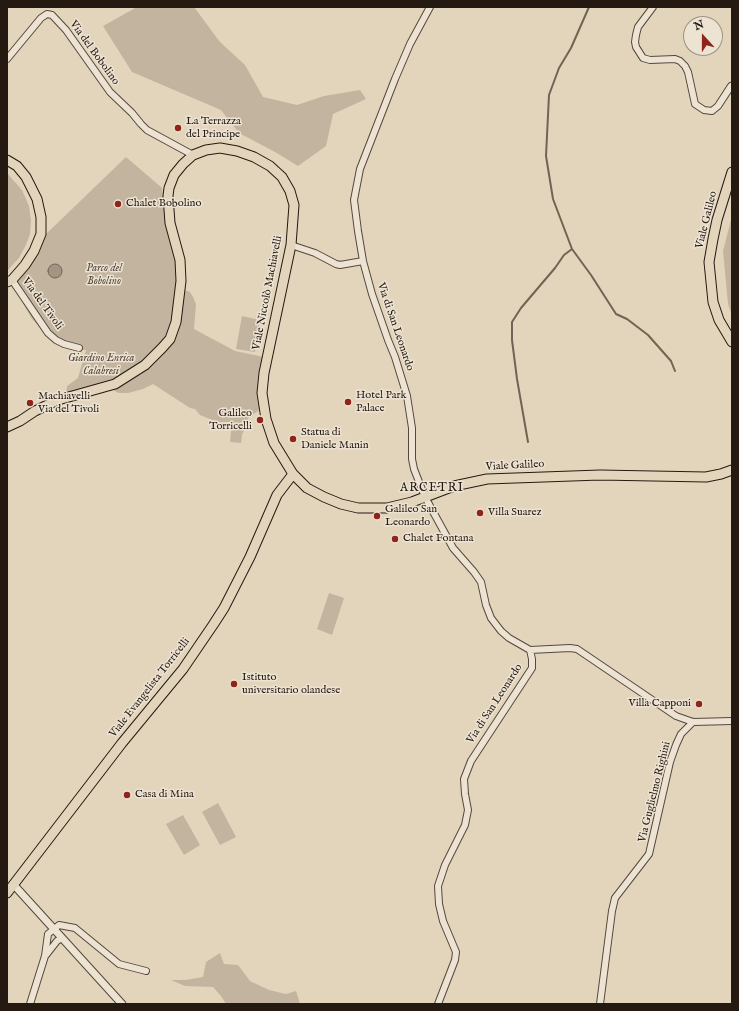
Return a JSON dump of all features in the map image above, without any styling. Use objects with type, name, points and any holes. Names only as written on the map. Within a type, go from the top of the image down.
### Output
[{"type":"main road","name":"Viale Niccolò Machiavelli","points":[[7,427],[20,422],[35,411],[58,400],[114,384],[145,365],[170,339],[176,322],[181,281],[180,260],[170,223],[168,196],[169,188],[174,175],[193,155],[206,150],[220,148],[237,151],[254,157],[270,166],[282,177],[290,191],[294,204],[291,245],[264,373],[262,393],[265,418],[274,443],[293,474]]},
{"type":"main road","points":[[7,160],[17,166],[26,176],[37,199],[41,217],[41,234],[34,251],[26,265],[9,281]]},
{"type":"main road","name":"Viale Galileo","points":[[732,172],[712,239],[709,262],[713,302],[719,320],[732,342]]},
{"type":"main road","name":"Viale Galileo","points":[[293,474],[307,488],[341,504],[365,508],[387,508],[400,506],[466,482],[487,479],[600,475],[706,476],[721,474],[732,470]]},
{"type":"main road","name":"Viale Evangelista Torricelli","points":[[7,893],[10,881],[183,669],[231,596],[280,491],[293,474]]},
{"type":"street","points":[[7,58],[40,18],[47,14],[48,7]]},
{"type":"street","name":"Via di San Leonardo","points":[[430,7],[410,44],[360,169],[354,200],[358,231],[363,261],[372,294],[395,357],[407,396],[412,428],[412,459],[425,497],[453,548],[481,582],[486,605],[491,618],[501,631],[509,638],[530,650],[532,668],[470,761],[464,779],[468,810],[465,825],[445,865],[438,886],[439,904],[443,921],[456,952],[455,960],[438,1004]]},
{"type":"street","points":[[653,7],[638,27],[636,35],[636,47],[643,58],[650,60],[675,59],[680,61],[688,72],[695,104],[704,110],[712,111],[718,106],[732,86]]},
{"type":"street","name":"Via del Bobolino","points":[[47,14],[52,14],[57,18],[110,92],[144,127],[193,155]]},
{"type":"street","points":[[291,245],[315,253],[340,265],[363,261]]},
{"type":"street","name":"Via del Tivoli","points":[[9,281],[48,333],[56,340],[64,344],[79,348]]},
{"type":"street","points":[[530,650],[577,649],[676,716],[693,722],[732,721]]},
{"type":"street","name":"Via Guglielmo Righini","points":[[600,1004],[615,898],[649,854],[670,762],[680,734],[693,722]]},
{"type":"street","points":[[10,881],[122,1004]]},
{"type":"street","points":[[30,1004],[45,956],[48,934],[59,925],[75,928],[119,964],[146,971]]},
{"type":"street","points":[[45,956],[62,938]]},
{"type":"green space","points":[[137,7],[194,7],[220,42],[245,65],[263,97],[297,105],[324,96],[360,90],[366,99],[333,114],[326,146],[298,166],[239,133],[221,110],[132,72],[103,26]]},
{"type":"green space","name":"Parco del Bobolino","points":[[126,157],[162,188],[165,212],[178,270],[175,304],[169,334],[146,360],[116,379],[66,393],[67,386],[78,378],[86,350],[78,350],[45,333],[32,319],[12,284],[28,269],[39,253],[45,235]]},
{"type":"green space","points":[[7,173],[22,190],[29,206],[31,221],[30,234],[26,245],[19,258],[7,271]]},
{"type":"green space","points":[[732,216],[732,315],[728,304],[723,251]]},
{"type":"green space","points":[[182,289],[190,292],[196,304],[194,329],[235,351],[264,357],[261,409],[249,417],[242,435],[241,443],[230,442],[232,422],[217,422],[200,415],[195,409],[190,408],[153,384],[143,389],[128,393],[119,393],[108,388],[124,383],[176,335],[181,319]]},
{"type":"green space","points":[[242,316],[260,320],[255,352],[236,349]]},
{"type":"green space","points":[[329,593],[344,598],[332,635],[317,629]]},
{"type":"green space","points":[[218,803],[236,837],[220,845],[202,812]]},
{"type":"green space","points":[[183,815],[200,845],[184,855],[166,824]]},
{"type":"green space","points":[[220,953],[224,964],[238,965],[250,981],[269,990],[286,994],[296,991],[300,1004],[226,1004],[213,987],[185,986],[171,980],[185,980],[203,977],[206,962]]},
{"type":"shaded area","points":[[52,264],[58,264],[62,268],[62,274],[58,278],[52,278],[48,274],[48,268]]},
{"type":"waterway","points":[[589,7],[571,48],[559,68],[549,95],[546,156],[553,199],[572,249],[616,314],[627,319],[648,335],[671,361],[675,371]]},
{"type":"waterway","points":[[528,442],[517,379],[512,340],[512,322],[521,308],[555,268],[564,255],[572,249]]},
{"type":"place","name":"La Terrazza del Principe","points":[[178,128]]},
{"type":"place","name":"Chalet Bobolino","points":[[118,204]]},
{"type":"place","name":"Hotel Park Palace","points":[[348,402]]},
{"type":"place","name":"Machiavelli Via del Tivoli","points":[[30,403]]},
{"type":"place","name":"Galileo Torricelli","points":[[260,420]]},
{"type":"place","name":"Statua di Daniele Manin","points":[[293,439]]},
{"type":"place","name":"Villa Suarez","points":[[480,513]]},
{"type":"place","name":"Galileo San Leonardo","points":[[377,516]]},
{"type":"place","name":"Chalet Fontana","points":[[395,539]]},
{"type":"place","name":"Istituto universitario olandese","points":[[234,684]]},
{"type":"place","name":"Villa Capponi","points":[[699,704]]},
{"type":"place","name":"Casa di Mina","points":[[127,795]]},
{"type":"district","name":"ARCETRI","points":[[432,489]]},
{"type":"park label","name":"Giardino Enrica Calabresi","points":[[101,365]]}]
